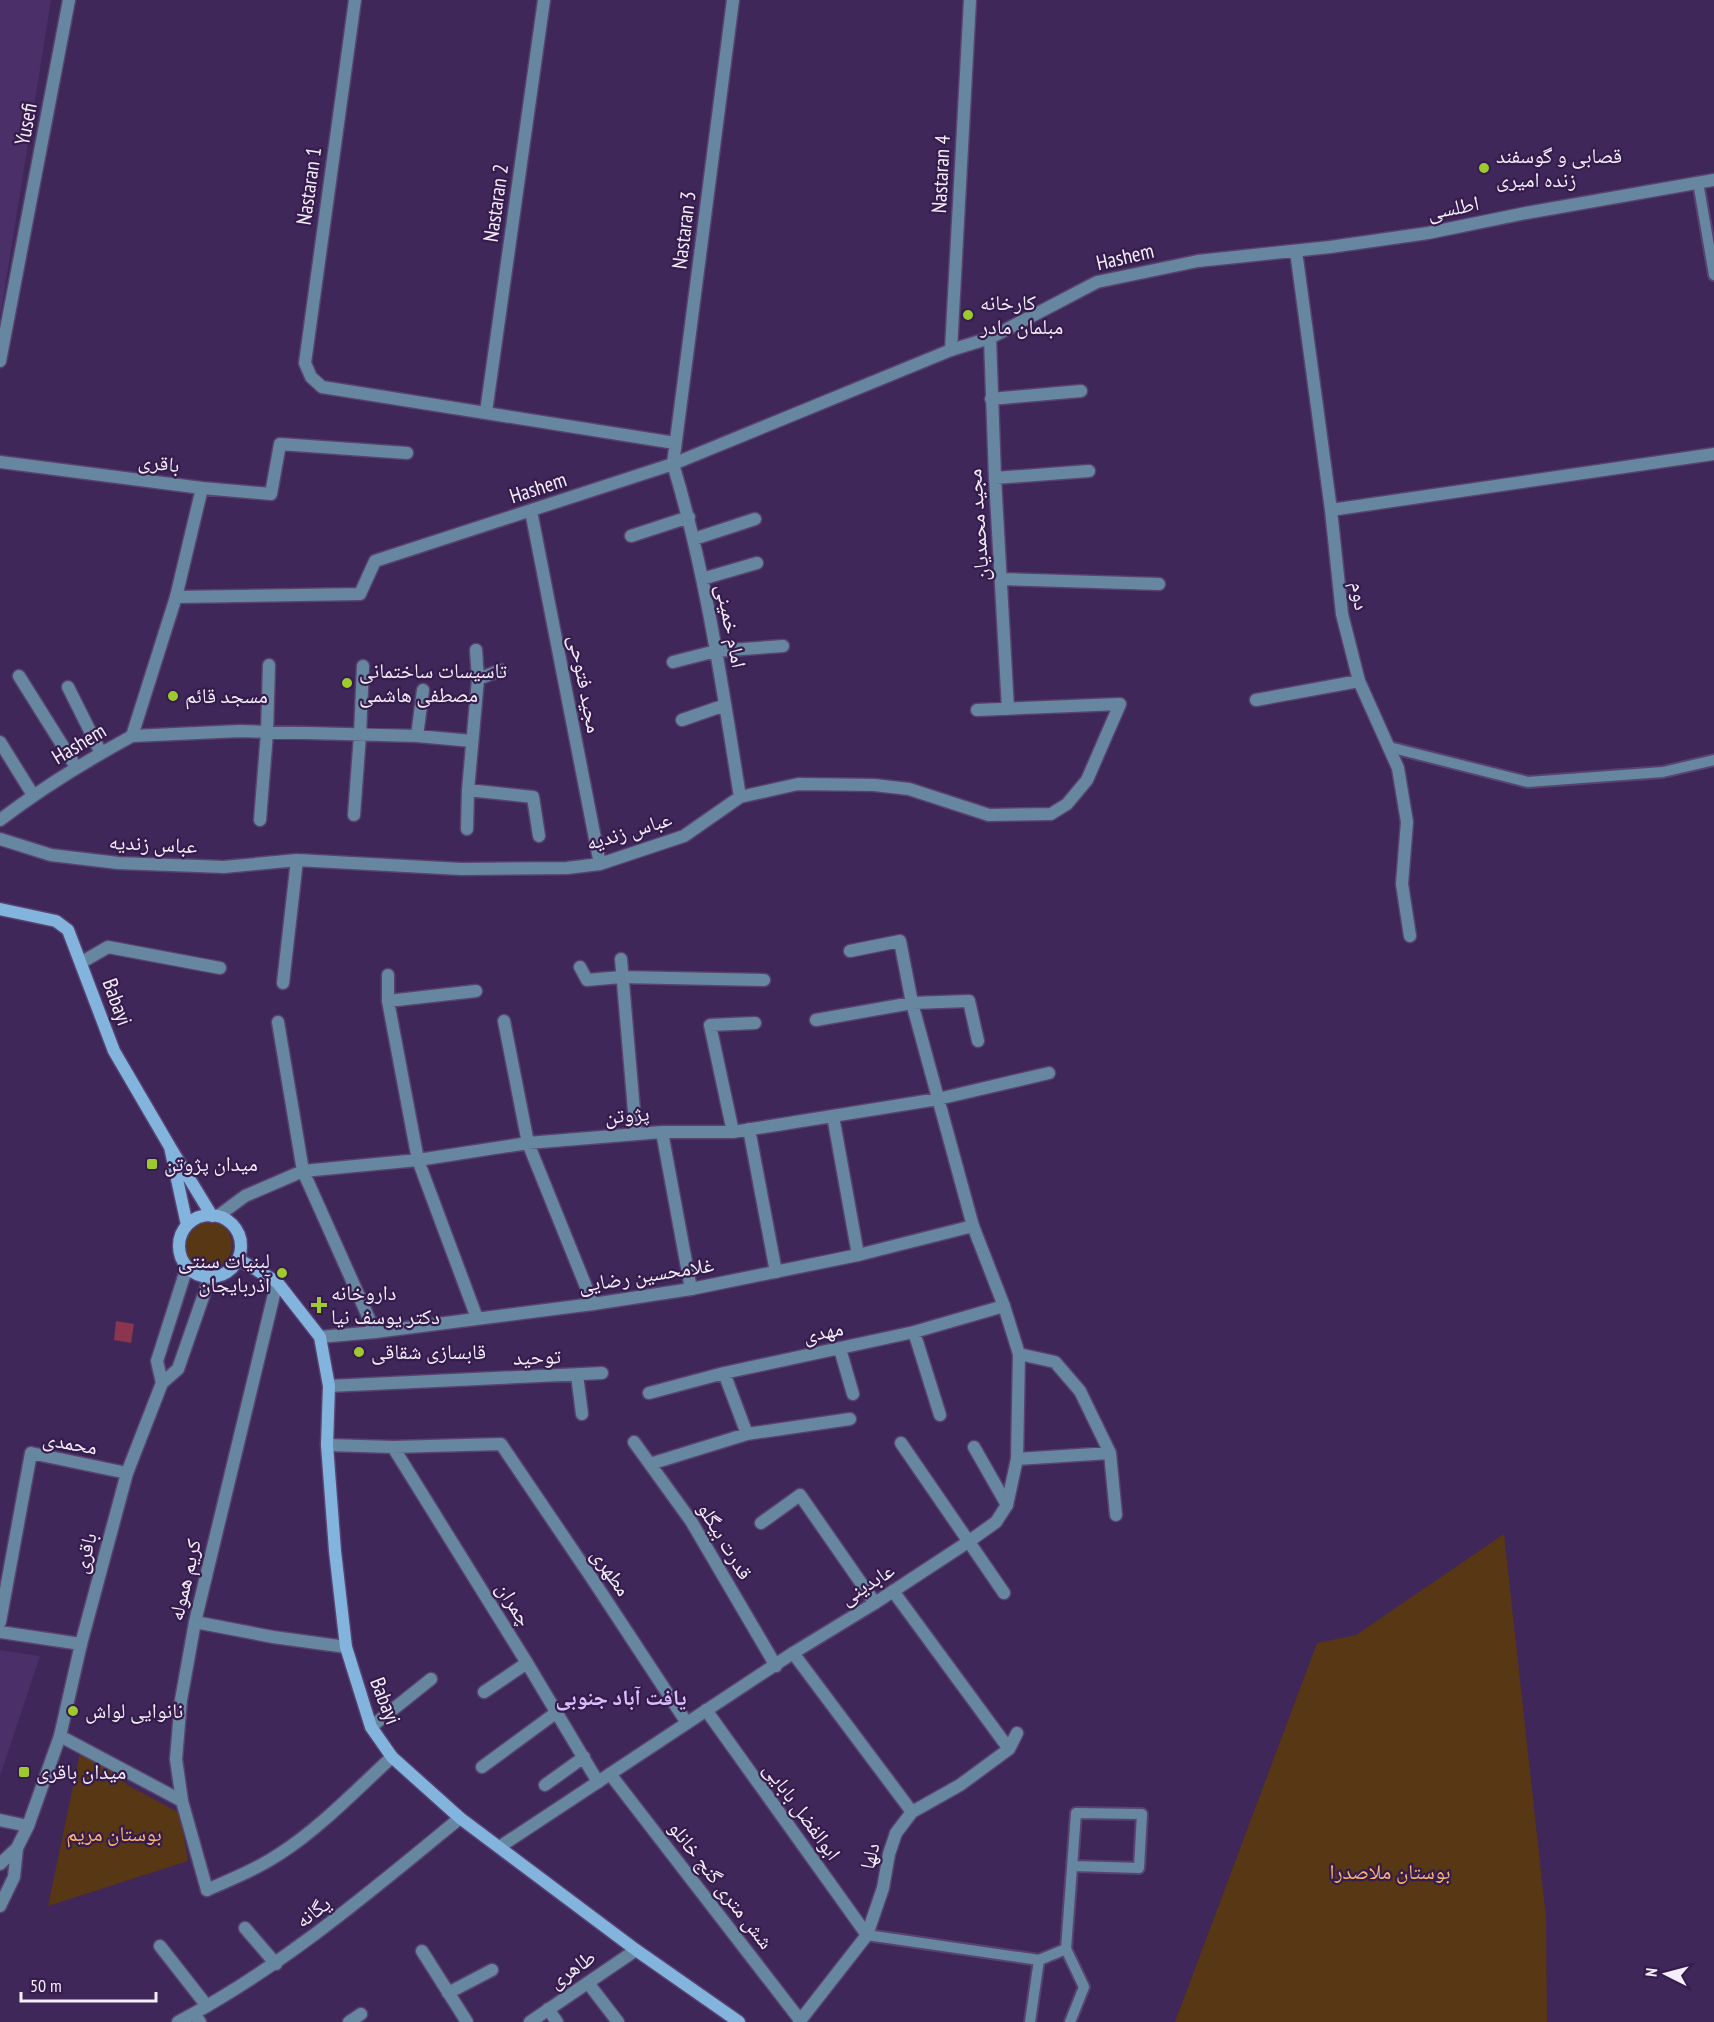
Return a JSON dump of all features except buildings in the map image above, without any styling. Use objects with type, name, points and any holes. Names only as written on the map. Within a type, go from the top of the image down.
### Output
[{"type":"main road","name":"Babayi","points":[[0,909],[56,921],[68,930],[114,1051],[170,1148]]},
{"type":"main road","points":[[170,1148],[215,1216]]},
{"type":"main road","points":[[170,1148],[187,1225]]},
{"type":"main road","points":[[215,1216],[228,1221],[238,1234],[241,1251],[238,1259],[227,1272],[210,1277],[202,1276],[187,1267],[182,1259],[179,1241],[187,1225],[196,1219],[215,1216]]},
{"type":"main road","name":"Babayi","points":[[238,1259],[278,1282],[320,1337],[330,1386],[327,1445],[335,1551],[346,1647],[371,1727],[392,1757],[460,1818],[501,1846],[636,1950],[739,2022]]},
{"type":"street","name":"Yusefi","points":[[0,361],[69,0]]},
{"type":"street","name":"Nastaran 1","points":[[355,0],[304,363],[311,377],[322,387],[486,412]]},
{"type":"street","name":"Nastaran 2","points":[[486,412],[544,0]]},
{"type":"street","name":"Nastaran 3","points":[[673,464],[733,0]]},
{"type":"street","name":"Nastaran 4","points":[[951,351],[970,0]]},
{"type":"street","name":"اطلسی","points":[[1198,261],[1296,251],[1428,233],[1714,180]]},
{"type":"street","name":"دوم","points":[[1296,251],[1331,510],[1342,614],[1359,681],[1398,768],[1407,822],[1402,884],[1410,936]]},
{"type":"street","name":"Hashem","points":[[0,820],[76,767],[132,736],[176,597],[360,594],[375,561],[673,464],[951,351],[990,338],[1098,282],[1198,261]]},
{"type":"street","name":"مجید محمدیان","points":[[990,338],[991,399],[1008,709]]},
{"type":"street","points":[[991,399],[1081,391]]},
{"type":"street","points":[[486,412],[675,443]]},
{"type":"street","points":[[202,488],[271,494],[280,444],[407,453]]},
{"type":"street","points":[[1331,510],[1714,454]]},
{"type":"street","name":"باقری","points":[[0,462],[202,488],[176,597]]},
{"type":"street","name":"امام خمینی","points":[[673,464],[694,539],[716,651],[740,797]]},
{"type":"street","points":[[995,478],[1089,471]]},
{"type":"street","name":"مجید فتوحی","points":[[531,510],[600,864]]},
{"type":"street","points":[[631,536],[689,517]]},
{"type":"street","points":[[694,539],[755,519]]},
{"type":"street","points":[[702,579],[757,563]]},
{"type":"street","points":[[1002,579],[1159,584]]},
{"type":"street","points":[[673,662],[716,651],[783,646]]},
{"type":"street","points":[[467,829],[468,790],[478,679],[476,650]]},
{"type":"street","points":[[260,820],[267,733],[269,665]]},
{"type":"street","points":[[354,815],[363,666]]},
{"type":"street","points":[[478,679],[501,669]]},
{"type":"street","points":[[19,676],[76,767]]},
{"type":"street","points":[[1256,699],[1359,681]]},
{"type":"street","points":[[68,687],[101,753]]},
{"type":"street","points":[[417,736],[423,690]]},
{"type":"street","points":[[682,720],[725,705]]},
{"type":"street","name":"عباس زندیه","points":[[0,839],[51,855],[118,862],[224,867],[297,860],[461,869],[567,868],[600,864],[684,836],[740,797],[798,784],[874,784],[909,789],[988,815],[1051,814],[1067,804],[1087,780],[1120,705],[1008,709]]},
{"type":"street","points":[[977,710],[1008,709]]},
{"type":"street","points":[[132,736],[240,731],[417,736],[472,741]]},
{"type":"street","points":[[0,742],[33,795]]},
{"type":"street","points":[[468,790],[533,797],[538,836]]},
{"type":"street","points":[[283,983],[297,860]]},
{"type":"street","name":"عابدینی","points":[[501,1846],[793,1653],[968,1542],[996,1522],[1007,1505],[1017,1459],[1019,1354],[1004,1306],[973,1226],[912,1004],[900,941],[850,951]]},
{"type":"street","points":[[82,962],[108,947],[220,968]]},
{"type":"street","points":[[621,959],[636,1134]]},
{"type":"street","points":[[580,967],[587,980],[621,977],[764,980]]},
{"type":"street","points":[[388,975],[388,1001],[418,1160],[477,1318]]},
{"type":"street","points":[[388,1001],[477,991]]},
{"type":"street","points":[[816,1020],[912,1004],[969,1001],[978,1041]]},
{"type":"street","points":[[278,1022],[303,1171],[375,1332]]},
{"type":"street","points":[[504,1022],[528,1143],[593,1304]]},
{"type":"street","points":[[733,1132],[710,1024],[755,1023]]},
{"type":"street","name":"پژوتن","points":[[215,1216],[245,1196],[303,1171],[418,1160],[528,1143],[662,1132],[733,1132],[938,1099],[1049,1073]]},
{"type":"street","points":[[833,1116],[858,1255]]},
{"type":"street","points":[[749,1129],[776,1272]]},
{"type":"street","points":[[662,1132],[691,1289]]},
{"type":"street","name":"غلامحسین رضایی","points":[[320,1337],[593,1304],[691,1289],[858,1255],[973,1226]]},
{"type":"street","points":[[162,1383],[157,1361],[187,1267]]},
{"type":"street","name":"باقری","points":[[17,1848],[28,1826],[60,1736],[81,1644],[127,1473],[162,1383],[178,1370],[210,1277]]},
{"type":"street","name":"کریم هموله","points":[[278,1282],[195,1622],[181,1700],[176,1759],[182,1801],[207,1890],[243,1875],[282,1853],[337,1808],[392,1757]]},
{"type":"street","name":"مهدی","points":[[649,1393],[724,1373],[914,1332],[1004,1306]]},
{"type":"street","points":[[914,1332],[940,1415]]},
{"type":"street","points":[[840,1349],[853,1395]]},
{"type":"street","points":[[1019,1354],[1055,1362],[1080,1391],[1110,1453],[1116,1515]]},
{"type":"street","name":"توحید","points":[[330,1386],[602,1373]]},
{"type":"street","points":[[724,1373],[747,1434]]},
{"type":"street","points":[[577,1375],[582,1414]]},
{"type":"street","points":[[650,1464],[747,1434],[850,1419]]},
{"type":"street","name":"قدرت بیگلو","points":[[634,1442],[692,1521],[776,1666]]},
{"type":"street","points":[[901,1443],[1004,1593]]},
{"type":"street","name":"مطهری","points":[[393,1448],[501,1444],[687,1723]]},
{"type":"street","points":[[327,1445],[393,1448]]},
{"type":"street","points":[[974,1447],[1007,1505]]},
{"type":"street","name":"چمران","points":[[393,1448],[598,1782]]},
{"type":"street","name":"محمدی","points":[[0,1622],[31,1453],[127,1473]]},
{"type":"street","points":[[1017,1459],[1110,1453]]},
{"type":"street","points":[[761,1523],[800,1495],[874,1603]]},
{"type":"street","points":[[893,1591],[1009,1749]]},
{"type":"street","points":[[195,1622],[273,1637],[346,1647]]},
{"type":"street","points":[[0,1632],[81,1644]]},
{"type":"street","points":[[793,1653],[912,1812]]},
{"type":"street","points":[[484,1692],[527,1663]]},
{"type":"street","points":[[371,1727],[431,1679]]},
{"type":"street","name":"ابوالفضل بابایی","points":[[706,1710],[867,1935]]},
{"type":"street","points":[[482,1767],[557,1713]]},
{"type":"street","name":"دلها","points":[[799,2021],[867,1935],[883,1888],[889,1854],[896,1833],[912,1812],[960,1785],[1009,1749],[1017,1733]]},
{"type":"street","points":[[60,1736],[182,1801]]},
{"type":"street","points":[[545,1785],[584,1758]]},
{"type":"street","name":"شش متری گنج خانلو","points":[[610,1774],[799,2021]]},
{"type":"street","name":"یگانه","points":[[178,2022],[197,2018],[207,2007],[276,1964],[333,1922],[460,1818]]},
{"type":"street","points":[[0,1820],[28,1826]]},
{"type":"street","points":[[0,1864],[17,1848]]},
{"type":"street","points":[[0,1906],[14,1877],[17,1848]]},
{"type":"street","points":[[245,1928],[276,1964]]},
{"type":"street","points":[[160,1946],[207,2007]]},
{"type":"street","name":"طاهری","points":[[530,2022],[636,1950]]},
{"type":"street","points":[[422,1952],[466,2022]]},
{"type":"street","points":[[448,1993],[492,1970]]},
{"type":"street","points":[[588,1983],[618,2022]]},
{"type":"street","points":[[548,2009],[557,2022]]},
{"type":"street","points":[[349,2022],[361,2014]]},
{"type":"lane","points":[[1698,182],[1714,274]]},
{"type":"lane","points":[[1389,747],[1528,782],[1663,772],[1714,760]]},
{"type":"lane","points":[[1070,2022],[1084,1987],[1066,1949],[1074,1866],[1076,1813],[1142,1814],[1139,1868],[1074,1866]]},
{"type":"lane","points":[[867,1935],[1039,1960],[1066,1949]]},
{"type":"lane","points":[[1030,2022],[1039,1960]]},
{"type":"shaded area","points":[[0,0],[51,0],[0,318]]},
{"type":"shaded area","points":[[0,1650],[40,1656],[0,1776]]},
{"type":"green space","name":"میدان پژوتن","points":[[203,1221],[213,1221],[225,1228],[232,1240],[232,1250],[225,1262],[213,1269],[203,1269],[188,1258],[184,1250],[184,1240],[195,1225]]},
{"type":"green space","name":"بوستان ملاصدرا","points":[[1504,1534],[1546,1917],[1547,2022],[1175,2022],[1317,1643],[1356,1635]]},
{"type":"green space","name":"بوستان مریم","points":[[80,1753],[110,1766],[127,1785],[180,1813],[188,1861],[48,1906]]},
{"type":"place","name":"قصابی و گوسفند زنده امیری","points":[[1484,168]]},
{"type":"place","name":"کارخانه مبلمان مادر","points":[[968,315]]},
{"type":"place","name":"تاسیسات ساختمانی مصطفی هاشمی","points":[[347,683]]},
{"type":"place","name":"مسجد قائم","points":[[173,696]]},
{"type":"place","name":"میدان پژوتن","points":[[152,1164]]},
{"type":"place","name":"لبنیات سنتی آذربایجان","points":[[282,1273]]},
{"type":"place","name":"داروخانه دکتر یوسف نیا","points":[[319,1305]]},
{"type":"place","name":"قابسازی شقاقی","points":[[359,1352]]},
{"type":"place","name":"نانوایی لواش","points":[[73,1711]]},
{"type":"place","name":"میدان باقری","points":[[24,1772]]},
{"type":"district","name":"یافت آباد جنوبی","points":[[621,1697]]}]
